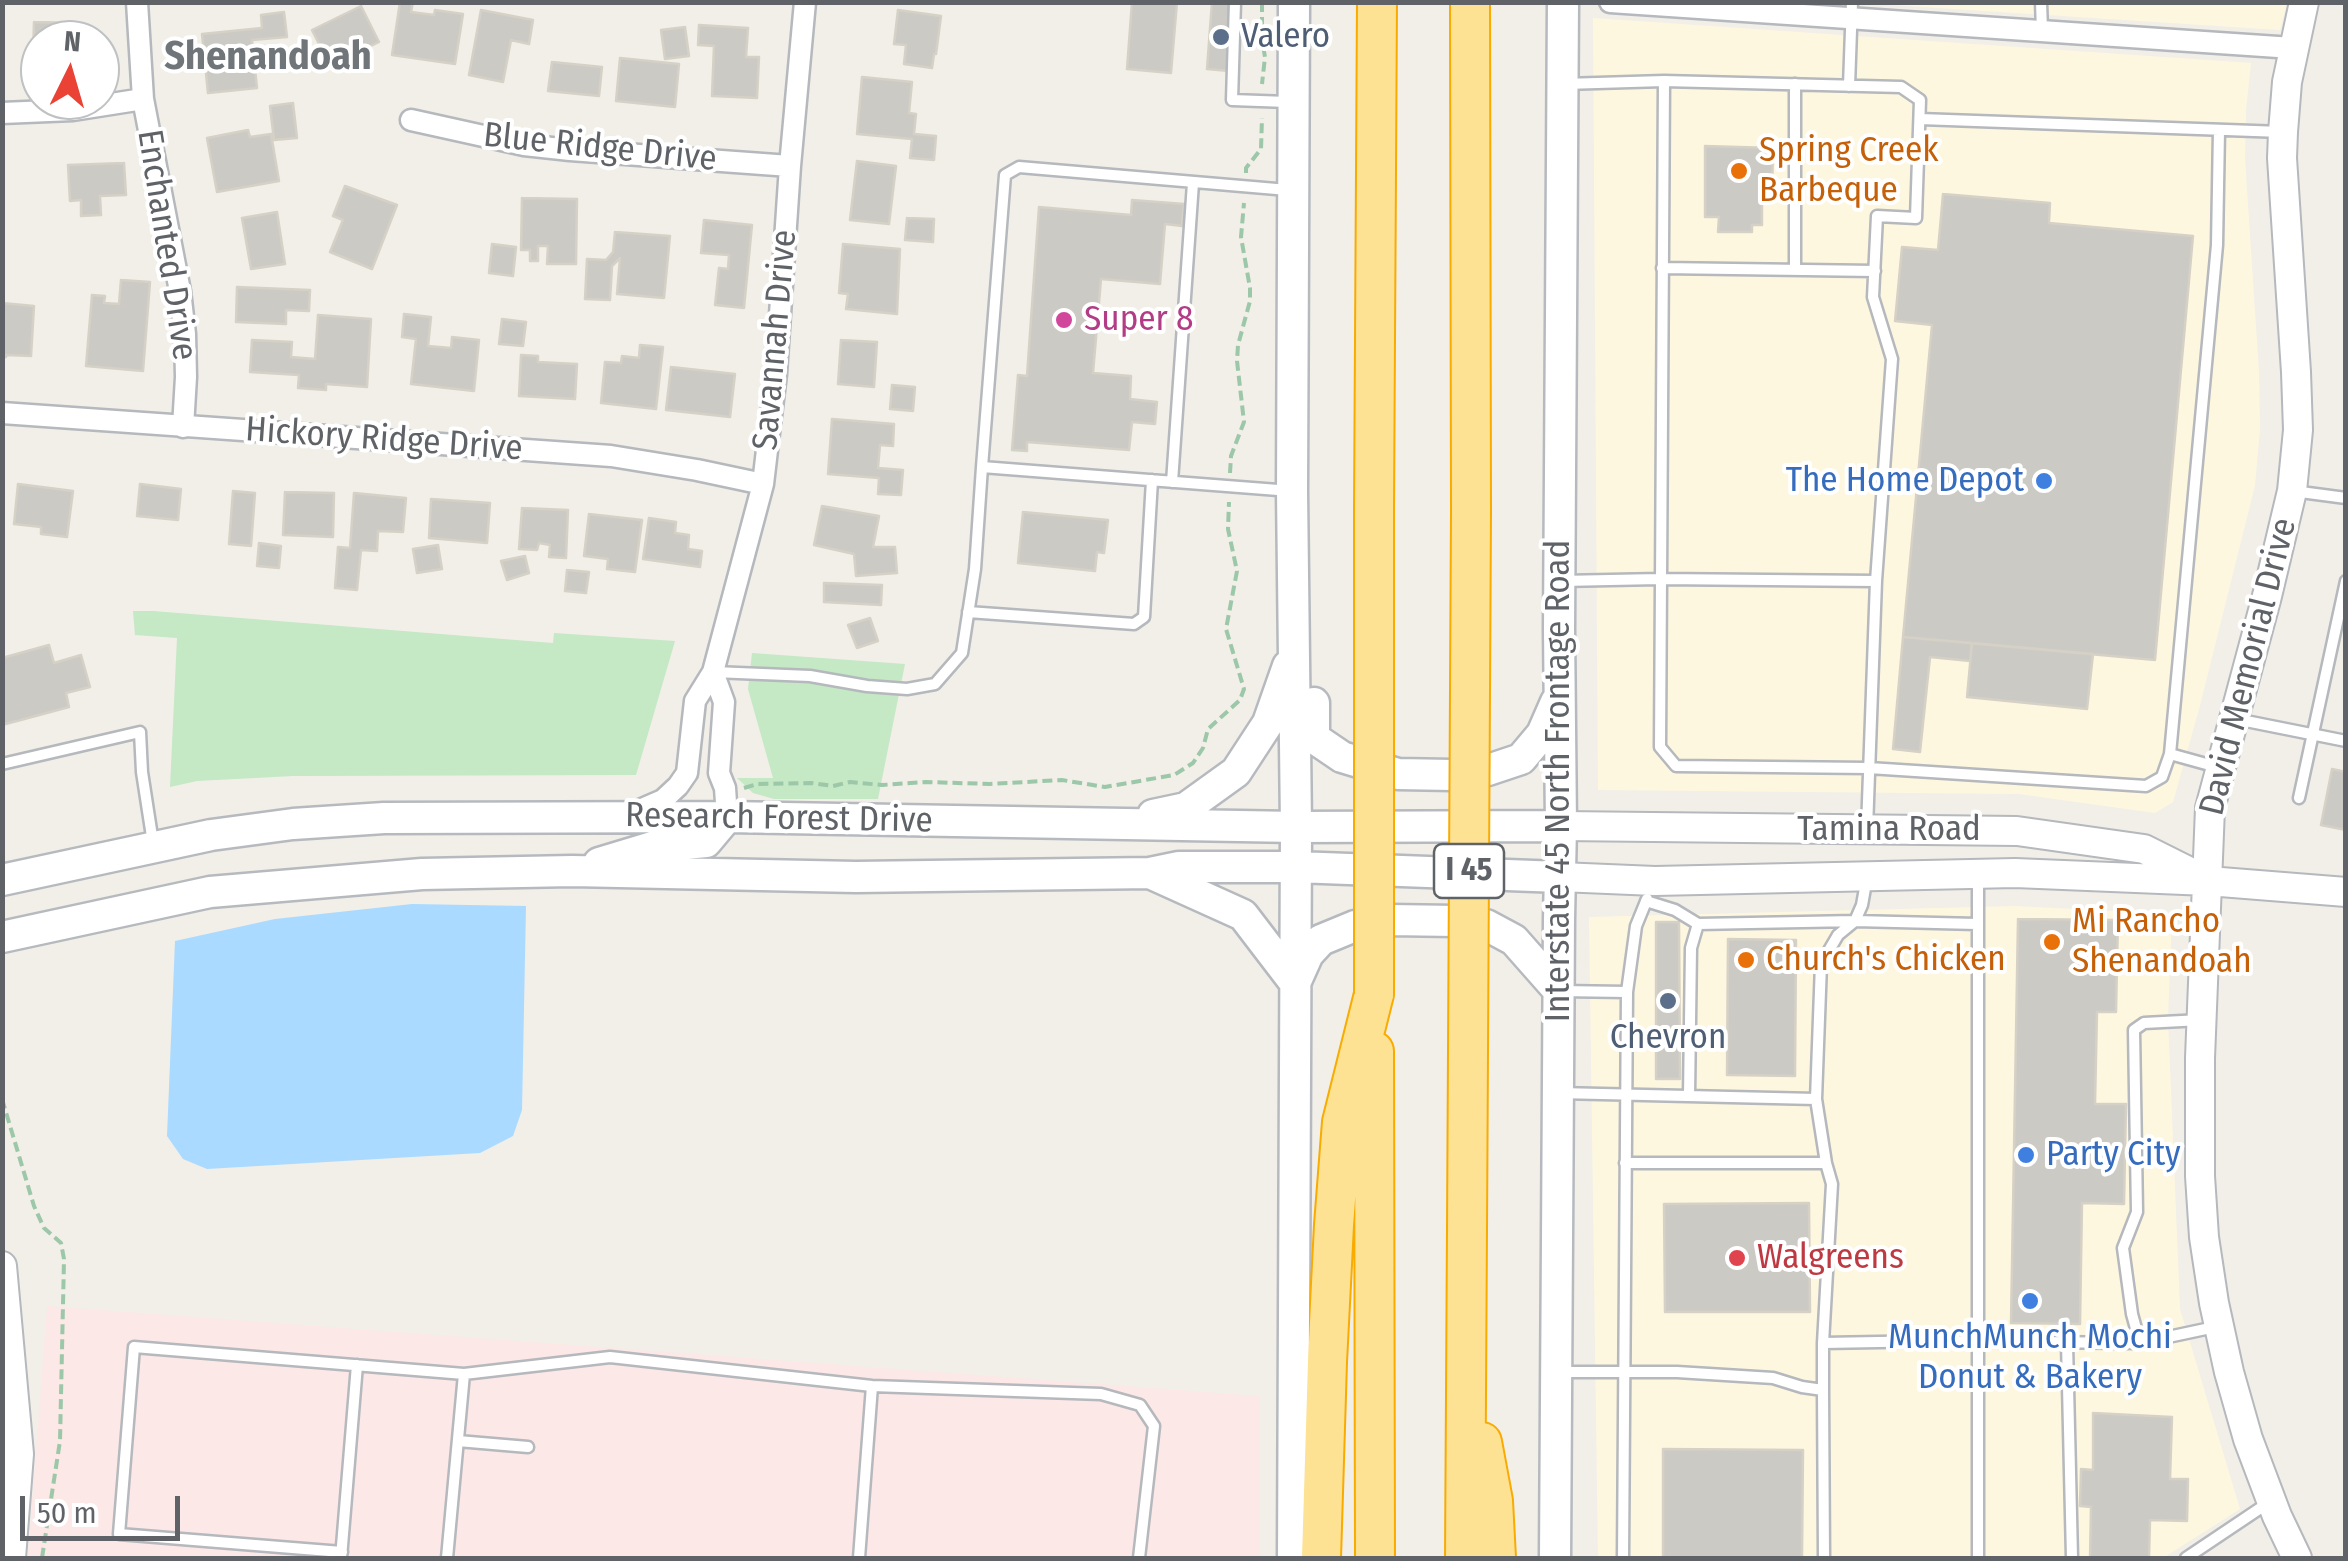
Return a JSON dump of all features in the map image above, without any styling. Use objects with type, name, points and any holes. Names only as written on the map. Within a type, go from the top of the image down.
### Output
[{"type":"highway","points":[[1375,1558],[1377,2]]},
{"type":"highway","name":"I 45","points":[[1465,1558],[1470,2]]},
{"type":"highway","points":[[1321,1558],[1326,1362],[1342,1122],[1374,994]]},
{"type":"highway","points":[[1466,1361],[1493,1501],[1496,1558]]},
{"type":"main road","points":[[1293,1558],[1293,191],[1277,102],[1294,2]]},
{"type":"main road","name":"Interstate 45 North Frontage Road","points":[[1555,1558],[1563,2]]},
{"type":"main road","points":[[1295,644],[1313,658],[1314,738],[1342,757],[1398,774],[1488,770],[1521,759],[1542,734],[1560,694]]},
{"type":"main road","points":[[1114,823],[1186,808],[1236,772],[1268,723],[1295,644]]},
{"type":"main road","points":[[572,871],[652,846],[706,842],[726,802]]},
{"type":"main road","name":"Research Forest Drive","points":[[2,880],[212,835],[293,824],[384,818],[624,817],[726,802],[1114,823],[1561,826]]},
{"type":"main road","name":"Research Forest Drive","points":[[2,936],[210,892],[422,874],[572,871],[856,877],[1296,867],[1560,878]]},
{"type":"main road","points":[[1150,873],[1243,916],[1294,983]]},
{"type":"main road","points":[[1294,983],[1308,954],[1321,940],[1355,926],[1389,920],[1456,921],[1486,924],[1514,940],[1559,991]]},
{"type":"street","name":"Enchanted Drive","points":[[137,2],[143,100],[180,291],[186,363],[183,427]]},
{"type":"street","name":"Savannah Drive","points":[[624,817],[663,800],[686,773],[696,700],[713,672],[763,484],[776,374],[805,2]]},
{"type":"street","points":[[1610,2],[1852,10],[2042,31],[2294,48]]},
{"type":"street","name":"David Memorial Drive","points":[[2297,1558],[2248,1439],[2228,1372],[2204,1237],[2200,1176],[2210,808],[2287,518],[2298,430],[2282,158],[2287,82],[2304,2]]},
{"type":"street","points":[[2,113],[73,110],[143,100]]},
{"type":"street","name":"Blue Ridge Drive","points":[[410,120],[524,145],[790,166]]},
{"type":"street","name":"Hickory Ridge Drive","points":[[2,413],[611,456],[763,484]]},
{"type":"street","name":"Savannah Drive","points":[[713,672],[724,702],[720,774],[726,802]]},
{"type":"street","name":"Tamina Road","points":[[1561,826],[2017,831],[2144,849],[2208,881]]},
{"type":"street","name":"Tamina Road","points":[[1560,878],[1651,891],[1867,876],[2015,872],[2346,892]]},
{"type":"street","points":[[3,1280],[19,1454],[11,1558]]},
{"type":"lane","points":[[1235,2],[1232,100],[1277,102]]},
{"type":"lane","points":[[2042,2],[2042,31]]},
{"type":"lane","points":[[1849,86],[1852,10]]},
{"type":"lane","points":[[1664,81],[1660,747],[1676,766],[1869,768],[2146,786],[2162,777],[2170,754],[2217,245],[2218,130]]},
{"type":"lane","points":[[1563,84],[1664,81],[1902,87],[1920,100],[1916,218],[1877,216],[1874,296],[1892,359],[1876,582],[1867,830]]},
{"type":"lane","points":[[1795,84],[1795,270]]},
{"type":"lane","points":[[1920,119],[2283,132]]},
{"type":"lane","points":[[713,672],[810,676],[907,689],[934,684],[962,653],[975,569],[1006,174],[1018,168],[1293,191]]},
{"type":"lane","points":[[1172,482],[1193,183]]},
{"type":"lane","points":[[1662,268],[1875,271]]},
{"type":"lane","points":[[982,467],[1292,491]]},
{"type":"lane","points":[[968,612],[1134,624],[1144,617],[1152,480]]},
{"type":"lane","points":[[2292,490],[2346,498]]},
{"type":"lane","points":[[1560,581],[1876,582]]},
{"type":"lane","points":[[2299,798],[2346,581]]},
{"type":"lane","points":[[2235,719],[2346,741]]},
{"type":"lane","points":[[2,764],[140,732],[154,847]]},
{"type":"lane","points":[[2170,754],[2220,768]]},
{"type":"lane","points":[[1978,873],[1978,1558]]},
{"type":"lane","points":[[1824,1558],[1823,1343],[1832,1184],[1816,1099],[1821,964],[1838,935],[1856,921],[1867,876]]},
{"type":"lane","points":[[1623,1558],[1627,992],[1636,926],[1651,891],[1698,924],[1856,921],[1977,924]]},
{"type":"lane","points":[[1689,1096],[1691,948],[1698,924]]},
{"type":"lane","points":[[1559,991],[1627,992]]},
{"type":"lane","points":[[2140,1343],[2123,1248],[2136,1212],[2134,1030],[2144,1022],[2202,1020]]},
{"type":"lane","points":[[1558,1093],[1816,1099]]},
{"type":"lane","points":[[1625,1163],[1826,1163]]},
{"type":"lane","points":[[1823,1343],[2140,1343],[2219,1326]]},
{"type":"lane","points":[[2067,1344],[2072,1558]]},
{"type":"lane","points":[[357,1365],[342,1555],[118,1534],[134,1346],[464,1374],[610,1358],[872,1386],[1101,1394],[1140,1405],[1154,1426],[1139,1558]]},
{"type":"lane","points":[[1556,1372],[1678,1372],[1772,1378],[1823,1390]]},
{"type":"lane","points":[[447,1558],[464,1374]]},
{"type":"lane","points":[[859,1558],[872,1386]]},
{"type":"lane","points":[[458,1441],[528,1447]]},
{"type":"lane","points":[[2186,1558],[2271,1501]]},
{"type":"path","points":[[726,802],[757,784],[990,784],[1062,780],[1105,787],[1174,775],[1192,763],[1203,748],[1208,729],[1240,700],[1244,689],[1226,629],[1237,571],[1228,529],[1231,456],[1244,422],[1238,345],[1250,301],[1242,237],[1246,168],[1261,149],[1277,102],[1262,40],[1262,2]]},
{"type":"path","points":[[2,1099],[34,1206],[44,1228],[61,1243],[64,1259],[60,1440],[42,1558]]},
{"type":"shaded area","points":[[1861,3],[2287,3],[2280,30]]},
{"type":"shaded area","points":[[1593,18],[2251,63],[2245,159],[2259,373],[2255,485],[2173,802],[2155,813],[2019,794],[1598,790]]},
{"type":"shaded area","points":[[2015,906],[2172,914],[2168,1019],[2180,1309],[2240,1509],[2163,1558],[1598,1558],[1589,917]]},
{"type":"shaded area","points":[[47,1306],[1260,1396],[1260,1558],[28,1558]]},
{"type":"green space","points":[[133,611],[553,643],[554,633],[675,641],[636,775],[293,776],[197,781],[170,787],[177,638],[135,635]]},
{"type":"green space","points":[[752,653],[905,664],[878,799],[774,799],[753,793],[737,778],[773,778],[748,689]]},
{"type":"water","points":[[412,904],[526,906],[522,1110],[513,1136],[480,1153],[207,1169],[183,1159],[167,1136],[175,941],[275,919]]},
{"type":"building","points":[[400,2],[413,2],[411,12],[463,14],[455,64],[392,55]]},
{"type":"building","points":[[1132,2],[1177,2],[1171,73],[1127,69]]},
{"type":"building","points":[[1212,2],[1234,4],[1229,71],[1207,69]]},
{"type":"building","points":[[361,6],[379,42],[330,66],[312,30]]},
{"type":"building","points":[[481,10],[533,20],[529,44],[511,40],[503,82],[469,75]]},
{"type":"building","points":[[898,10],[941,16],[932,68],[904,64],[906,45],[894,44]]},
{"type":"building","points":[[284,12],[287,37],[252,40],[257,88],[208,93],[202,34],[262,28],[261,15]]},
{"type":"building","points":[[699,25],[748,28],[746,57],[759,57],[757,98],[712,96],[714,46],[698,45]]},
{"type":"building","points":[[685,27],[689,56],[665,59],[661,30]]},
{"type":"building","points":[[620,58],[679,64],[675,107],[616,101]]},
{"type":"building","points":[[552,62],[602,67],[599,96],[548,91]]},
{"type":"building","points":[[862,77],[912,82],[909,113],[916,114],[914,134],[936,136],[934,160],[910,158],[912,139],[857,134]]},
{"type":"building","points":[[293,103],[297,138],[274,140],[270,106]]},
{"type":"building","points":[[248,130],[250,137],[271,134],[279,181],[217,192],[207,138]]},
{"type":"building","name":"Spring Creek Barbeque","points":[[1705,146],[1773,148],[1772,193],[1762,194],[1762,225],[1752,225],[1752,232],[1718,232],[1719,217],[1705,217]]},
{"type":"building","points":[[857,161],[896,166],[889,224],[850,220]]},
{"type":"building","points":[[124,163],[126,195],[100,196],[101,215],[81,216],[81,200],[70,201],[68,165]]},
{"type":"building","points":[[345,186],[397,205],[372,269],[330,252],[343,220],[333,216]]},
{"type":"building","name":"The Home Depot","points":[[1943,194],[2050,203],[2049,223],[2193,236],[2155,660],[1903,637],[1932,325],[1895,321],[1902,247],[1938,250]]},
{"type":"building","points":[[522,198],[577,199],[576,264],[547,264],[548,246],[538,246],[538,261],[530,261],[530,250],[521,250]]},
{"type":"building","points":[[1132,200],[1184,204],[1182,226],[1165,224],[1160,284],[1101,279],[1093,373],[1131,376],[1130,399],[1157,402],[1155,424],[1132,422],[1129,450],[1027,442],[1027,451],[1012,450],[1018,375],[1027,376],[1039,207],[1131,215]]},
{"type":"building","points":[[277,212],[285,264],[251,269],[242,218]]},
{"type":"building","points":[[907,218],[934,219],[933,242],[905,240]]},
{"type":"building","points":[[704,220],[752,225],[744,308],[715,305],[719,268],[728,269],[729,255],[701,253]]},
{"type":"building","points":[[615,232],[670,236],[664,298],[617,294],[620,258],[612,266],[610,300],[585,299],[587,259],[606,260],[613,252]]},
{"type":"building","points":[[492,244],[516,247],[513,276],[489,273]]},
{"type":"building","points":[[843,244],[900,249],[897,314],[846,309],[848,294],[839,293]]},
{"type":"building","points":[[121,280],[150,282],[143,371],[86,366],[92,295],[105,296],[104,303],[119,304]]},
{"type":"building","points":[[237,287],[310,290],[309,311],[286,310],[286,324],[236,322]]},
{"type":"building","points":[[2,303],[34,306],[31,356],[2,357]]},
{"type":"building","points":[[404,314],[431,317],[428,346],[451,348],[452,337],[479,340],[474,391],[411,384],[416,339],[402,337]]},
{"type":"building","points":[[318,315],[371,319],[367,387],[326,384],[326,390],[298,388],[299,375],[250,372],[252,340],[292,342],[291,357],[315,359]]},
{"type":"building","points":[[502,319],[526,322],[523,346],[499,344]]},
{"type":"building","points":[[841,340],[877,342],[874,387],[838,384]]},
{"type":"building","points":[[640,345],[663,347],[656,409],[601,403],[605,362],[621,363],[622,356],[639,358]]},
{"type":"building","points":[[521,355],[538,356],[538,362],[577,364],[575,399],[519,396]]},
{"type":"building","points":[[671,367],[735,374],[730,417],[666,410]]},
{"type":"building","points":[[892,385],[915,387],[913,411],[890,409]]},
{"type":"building","points":[[832,419],[894,424],[893,446],[880,445],[878,468],[903,470],[901,495],[878,494],[879,478],[828,474]]},
{"type":"building","points":[[18,484],[73,491],[67,537],[41,534],[41,527],[14,524]]},
{"type":"building","points":[[140,484],[181,489],[178,520],[137,516]]},
{"type":"building","points":[[233,491],[255,493],[251,546],[229,544]]},
{"type":"building","points":[[285,492],[334,493],[333,537],[283,535]]},
{"type":"building","points":[[354,493],[406,498],[403,532],[378,531],[377,551],[361,550],[357,590],[335,588],[338,547],[350,548]]},
{"type":"building","points":[[431,499],[490,503],[487,543],[429,538]]},
{"type":"building","points":[[822,506],[879,516],[873,547],[895,547],[897,573],[856,576],[854,554],[814,545]]},
{"type":"building","points":[[522,508],[568,510],[566,558],[549,557],[550,545],[539,543],[537,550],[519,549]]},
{"type":"building","points":[[1023,512],[1108,520],[1104,553],[1097,552],[1095,571],[1018,563]]},
{"type":"building","points":[[589,514],[642,520],[635,572],[607,569],[608,559],[584,556]]},
{"type":"building","points":[[649,518],[676,522],[675,533],[689,535],[688,549],[702,551],[700,567],[643,559]]},
{"type":"building","points":[[259,543],[281,546],[279,568],[257,566]]},
{"type":"building","points":[[438,545],[442,569],[417,573],[413,549]]},
{"type":"building","points":[[525,556],[529,573],[507,580],[501,561]]},
{"type":"building","points":[[567,570],[589,572],[586,593],[565,591]]},
{"type":"building","points":[[824,583],[882,585],[881,605],[824,602]]},
{"type":"building","points":[[870,618],[878,641],[857,648],[848,625]]},
{"type":"building","points":[[1903,637],[1972,643],[1970,661],[1930,657],[1920,752],[1893,749]]},
{"type":"building","points":[[1972,643],[2093,654],[2087,709],[1967,697]]},
{"type":"building","points":[[49,645],[54,663],[81,655],[90,687],[66,693],[69,707],[2,725],[2,658]]},
{"type":"building","points":[[2332,769],[2346,772],[2346,830],[2321,825]]},
{"type":"building","points":[[2018,919],[2118,920],[2116,1012],[2097,1012],[2095,1104],[2126,1104],[2124,1204],[2082,1203],[2080,1324],[2011,1323]]},
{"type":"building","name":"Chevron","points":[[1656,922],[1679,922],[1680,1079],[1656,1079]]},
{"type":"building","points":[[1728,939],[1796,940],[1795,1076],[1727,1075]]},
{"type":"building","name":"Walgreens","points":[[1809,1203],[1810,1312],[1665,1312],[1664,1204]]},
{"type":"building","points":[[2093,1413],[2172,1417],[2170,1479],[2188,1479],[2187,1521],[2150,1520],[2149,1558],[2090,1558],[2091,1507],[2080,1506],[2081,1469],[2093,1470]]},
{"type":"building","points":[[1663,1449],[1803,1450],[1802,1558],[1663,1558]]},
{"type":"place","name":"Valero","points":[[1221,37]]},
{"type":"place","name":"Spring Creek Barbeque","points":[[1739,171]]},
{"type":"place","name":"Super 8","points":[[1064,320]]},
{"type":"place","name":"The Home Depot","points":[[2044,481]]},
{"type":"place","name":"Mi Rancho Shenandoah","points":[[2052,942]]},
{"type":"place","name":"Church's Chicken","points":[[1746,960]]},
{"type":"place","name":"Chevron","points":[[1668,1001]]},
{"type":"place","name":"Party City","points":[[2026,1155]]},
{"type":"place","name":"Walgreens","points":[[1737,1258]]},
{"type":"place","name":"MunchMunch Mochi Donut & Bakery","points":[[2030,1301]]},
{"type":"district","name":"Shenandoah","points":[[268,58]]}]
